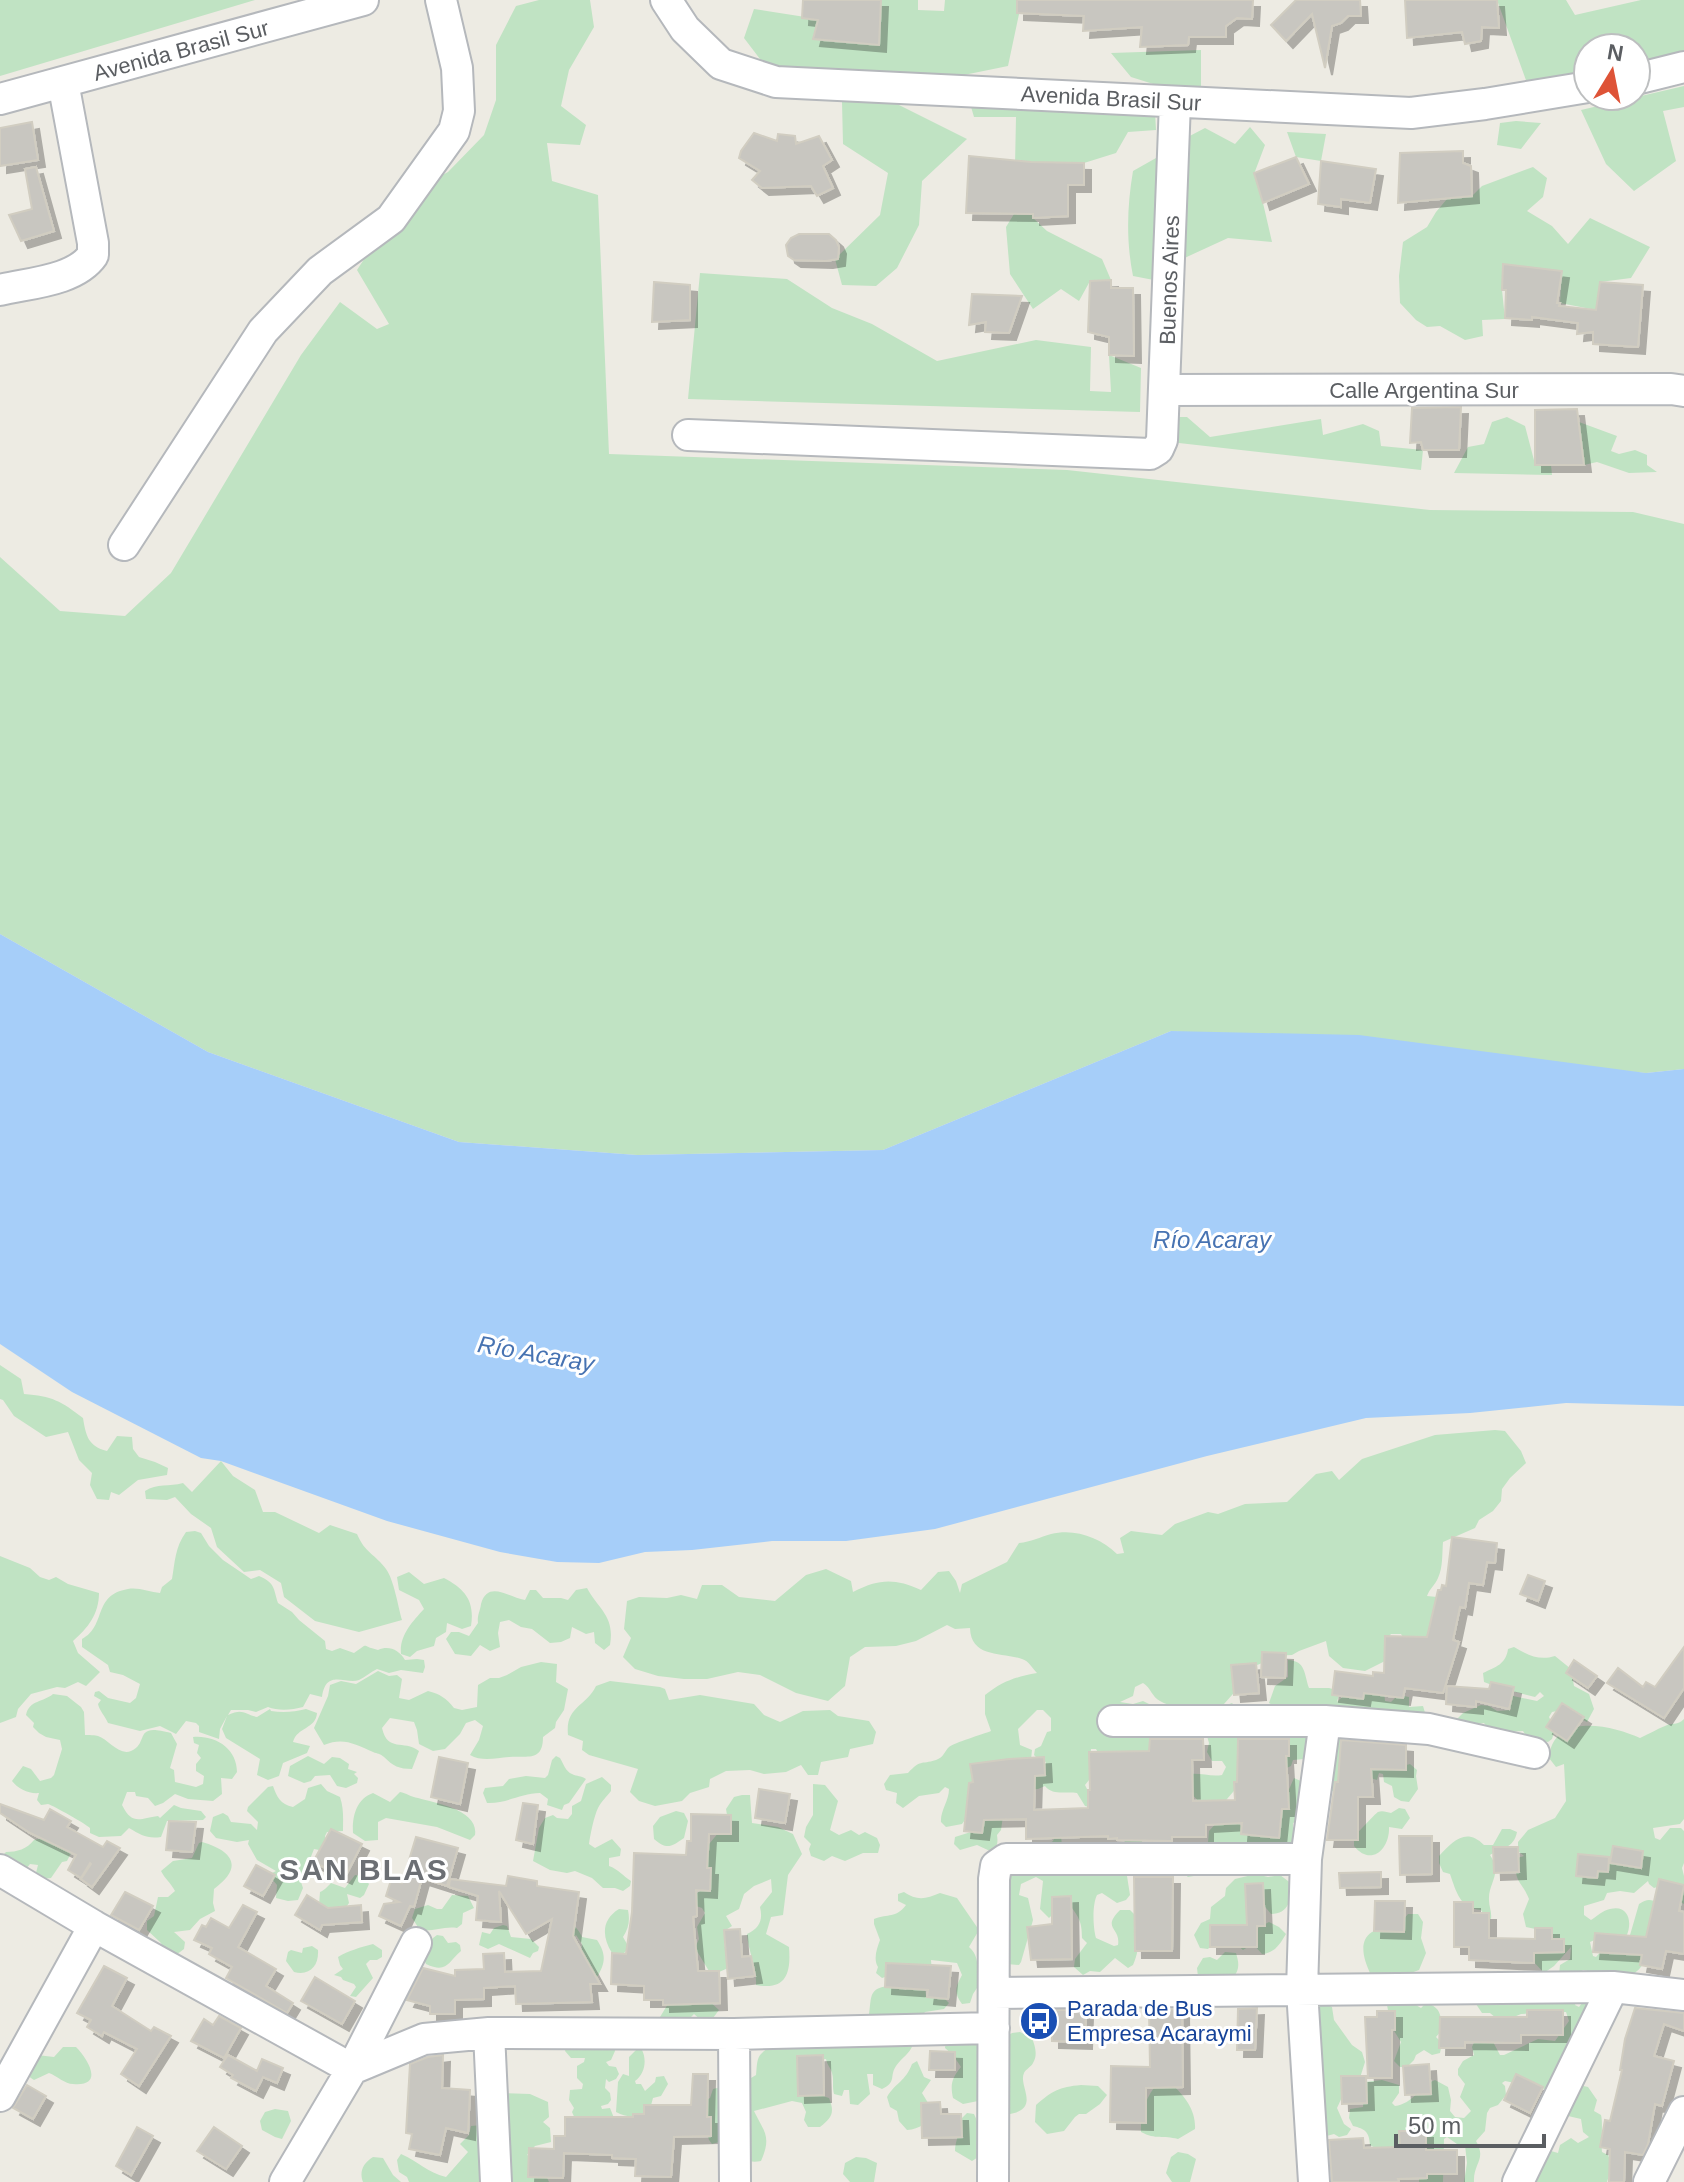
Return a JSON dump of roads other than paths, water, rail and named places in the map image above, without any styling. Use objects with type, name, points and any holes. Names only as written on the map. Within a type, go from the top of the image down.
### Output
[{"type":"street","name":"Avenida Brasil Sur","points":[[0,99],[363,0]]},
{"type":"street","points":[[124,545],[263,331],[320,271],[391,219],[454,131],[459,111],[457,68],[441,0]]},
{"type":"street","name":"Avenida Brasil Sur","points":[[666,0],[685,29],[721,64],[776,82],[1411,113],[1572,90]]},
{"type":"street","points":[[1652,75],[1684,67]]},
{"type":"street","points":[[0,290],[69,274],[81,269],[93,255],[63,82]]},
{"type":"street","name":"Buenos Aires","points":[[688,435],[1150,454],[1158,449],[1162,440],[1165,390],[1175,102]]},
{"type":"street","name":"Calle Argentina Sur","points":[[1165,390],[1684,391]]},
{"type":"street","points":[[1113,1721],[1325,1721],[1429,1729],[1534,1753]]},
{"type":"street","points":[[1314,2182],[1302,1990],[1306,1859],[1325,1721]]},
{"type":"street","points":[[993,2182],[996,1866],[1006,1859],[1306,1859]]},
{"type":"street","points":[[0,1870],[94,1926],[352,2069]]},
{"type":"street","points":[[0,2096],[94,1926]]},
{"type":"street","points":[[285,2182],[352,2069],[416,1943]]},
{"type":"street","points":[[994,1993],[1613,1987],[1684,1995]]},
{"type":"street","points":[[1518,2182],[1613,1987]]},
{"type":"street","points":[[390,1994],[424,2039]]},
{"type":"street","points":[[352,2069],[424,2039],[489,2033],[734,2034],[994,2028]]},
{"type":"street","points":[[489,2033],[496,2182]]},
{"type":"street","points":[[734,2034],[735,2182]]},
{"type":"street","points":[[1649,2182],[1684,2112]]},
{"type":"water","name":"Río Acaray","points":[[0,934],[208,1052],[459,1142],[637,1155],[883,1150],[1171,1031],[1359,1035],[1646,1073],[1684,1069],[1684,1406],[1566,1403],[1470,1413],[1366,1418],[1207,1456],[935,1529],[846,1541],[772,1541],[645,1552],[599,1563],[557,1562],[500,1552],[387,1521],[221,1461],[201,1458],[72,1392],[0,1344]]},
{"type":"place","name":"Parada de Bus Empresa Acaraymi","points":[[1039,2021]]},
{"type":"district","name":"SAN BLAS","points":[[364,1870]]}]
